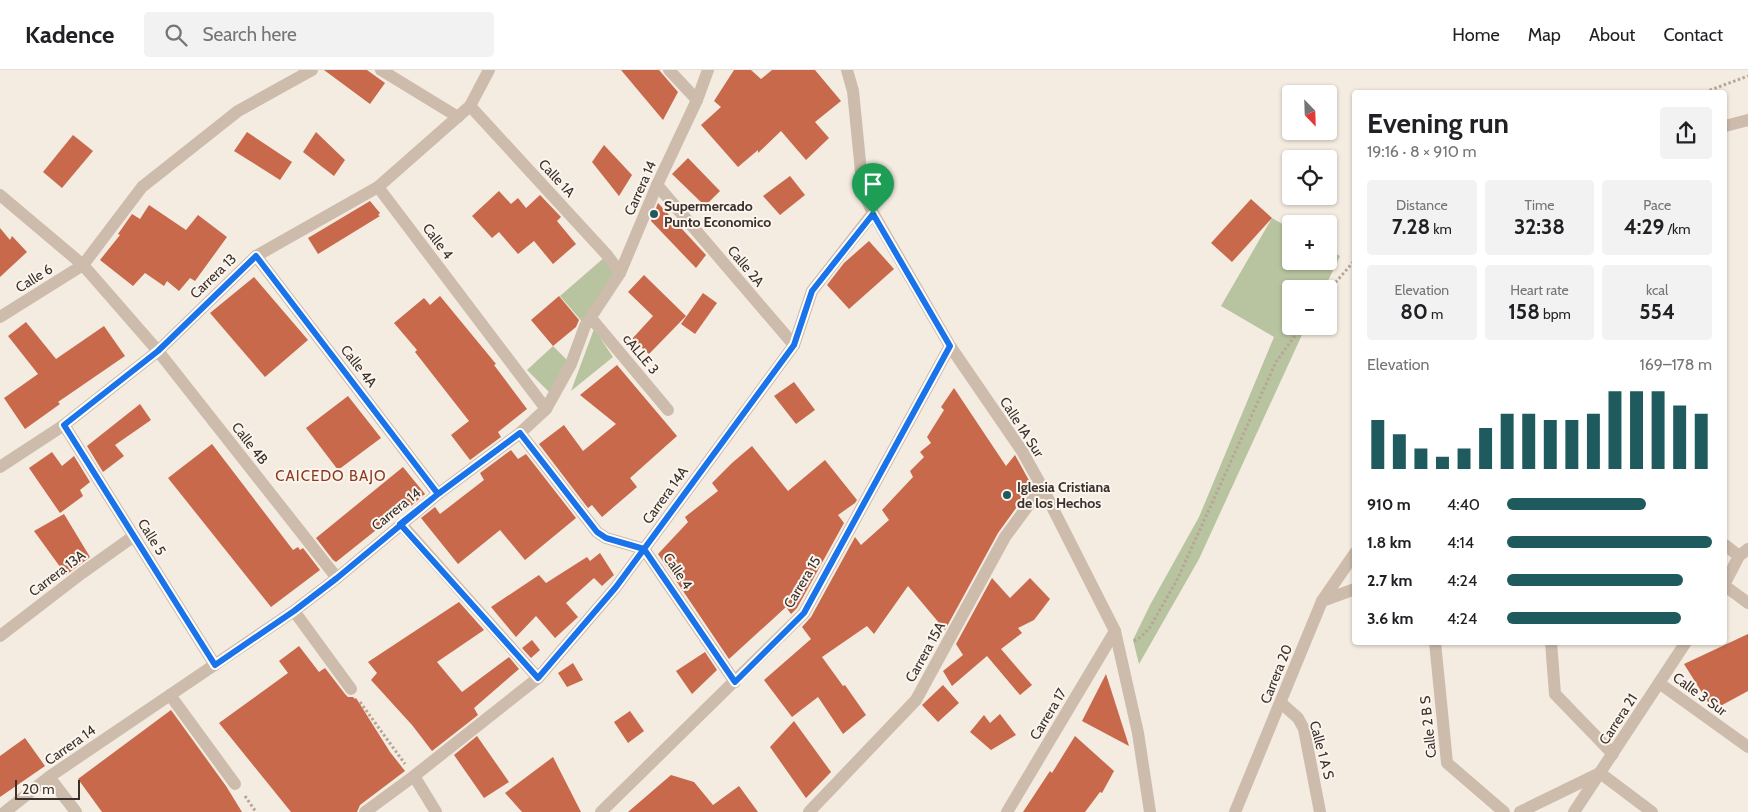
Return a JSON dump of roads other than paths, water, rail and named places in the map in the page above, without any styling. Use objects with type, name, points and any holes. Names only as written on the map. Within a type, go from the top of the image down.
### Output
[{"type":"street","points":[[83,265],[142,187],[238,111],[312,70]]},
{"type":"street","points":[[380,70],[458,117]]},
{"type":"street","name":"Carrera 13","points":[[0,468],[64,425],[158,351],[256,256],[378,187],[470,106],[490,70]]},
{"type":"street","points":[[669,70],[697,100]]},
{"type":"street","name":"Carrera 14","points":[[6,812],[49,778],[294,611],[337,578],[438,494],[520,433],[546,409],[571,364],[586,326],[620,273],[657,184],[697,100],[708,70]]},
{"type":"street","name":"Calle 1A Sur","points":[[848,70],[853,92],[863,192],[873,214],[950,346],[1022,451],[1042,486],[1115,631],[1138,733],[1150,812]]},
{"type":"street","name":"Calle 1A","points":[[470,106],[608,255],[620,273]]},
{"type":"street","points":[[1727,125],[1748,120]]},
{"type":"street","name":"Calle 2A","points":[[657,184],[794,345]]},
{"type":"street","name":"Calle 4","points":[[378,187],[546,409]]},
{"type":"street","name":"Calle 4B","points":[[0,195],[83,265],[158,351],[337,578]]},
{"type":"street","name":"Carrera 14A","points":[[365,812],[414,776],[538,678],[616,587],[794,345],[812,291],[873,214]]},
{"type":"street","name":"Calle 4A","points":[[256,256],[438,494]]},
{"type":"street","name":"Calle 6","points":[[0,317],[83,265]]},
{"type":"street","name":"cALLE 3","points":[[591,318],[668,410]]},
{"type":"street","name":"Carrera 15","points":[[601,812],[804,613],[950,346]]},
{"type":"street","name":"Calle 5","points":[[64,425],[215,665]]},
{"type":"street","name":"Calle 4","points":[[520,433],[597,532],[606,538],[644,549],[735,682]]},
{"type":"street","name":"Carrera 15A","points":[[809,812],[916,700],[1005,537],[1042,486]]},
{"type":"street","points":[[400,524],[538,678]]},
{"type":"street","name":"Carrera 13A","points":[[0,636],[134,536]]},
{"type":"street","points":[[1727,546],[1743,552],[1727,581]]},
{"type":"street","name":"Carrera 20","points":[[1235,812],[1322,601],[1352,557]]},
{"type":"street","points":[[1727,586],[1748,602]]},
{"type":"street","points":[[1322,601],[1352,590]]},
{"type":"street","points":[[294,611],[351,689]]},
{"type":"street","name":"Carrera 17","points":[[1007,812],[1115,631]]},
{"type":"street","name":"Calle 2 B S","points":[[1435,645],[1447,763],[1504,812]]},
{"type":"street","points":[[1551,645],[1555,694],[1613,754]]},
{"type":"street","name":"Carrera 21","points":[[1574,812],[1684,645]]},
{"type":"street","name":"Calle 3 Sur","points":[[1659,683],[1748,747]]},
{"type":"street","points":[[170,695],[235,784]]},
{"type":"street","name":"Calle 1 A S","points":[[1281,703],[1298,718],[1304,730],[1320,812]]},
{"type":"street","points":[[1520,812],[1600,773],[1652,812]]},
{"type":"street","points":[[414,776],[436,812]]},
{"type":"street","points":[[49,778],[76,812]]},
{"type":"street","points":[[1003,812],[1014,800]]},
{"type":"place","name":"Supermercado Punto Economico","points":[[654,214]]},
{"type":"place","name":"Iglesia Cristiana de los Hechos","points":[[1007,495]]},
{"type":"district","name":"CAICEDO BAJO","points":[[331,476]]}]
